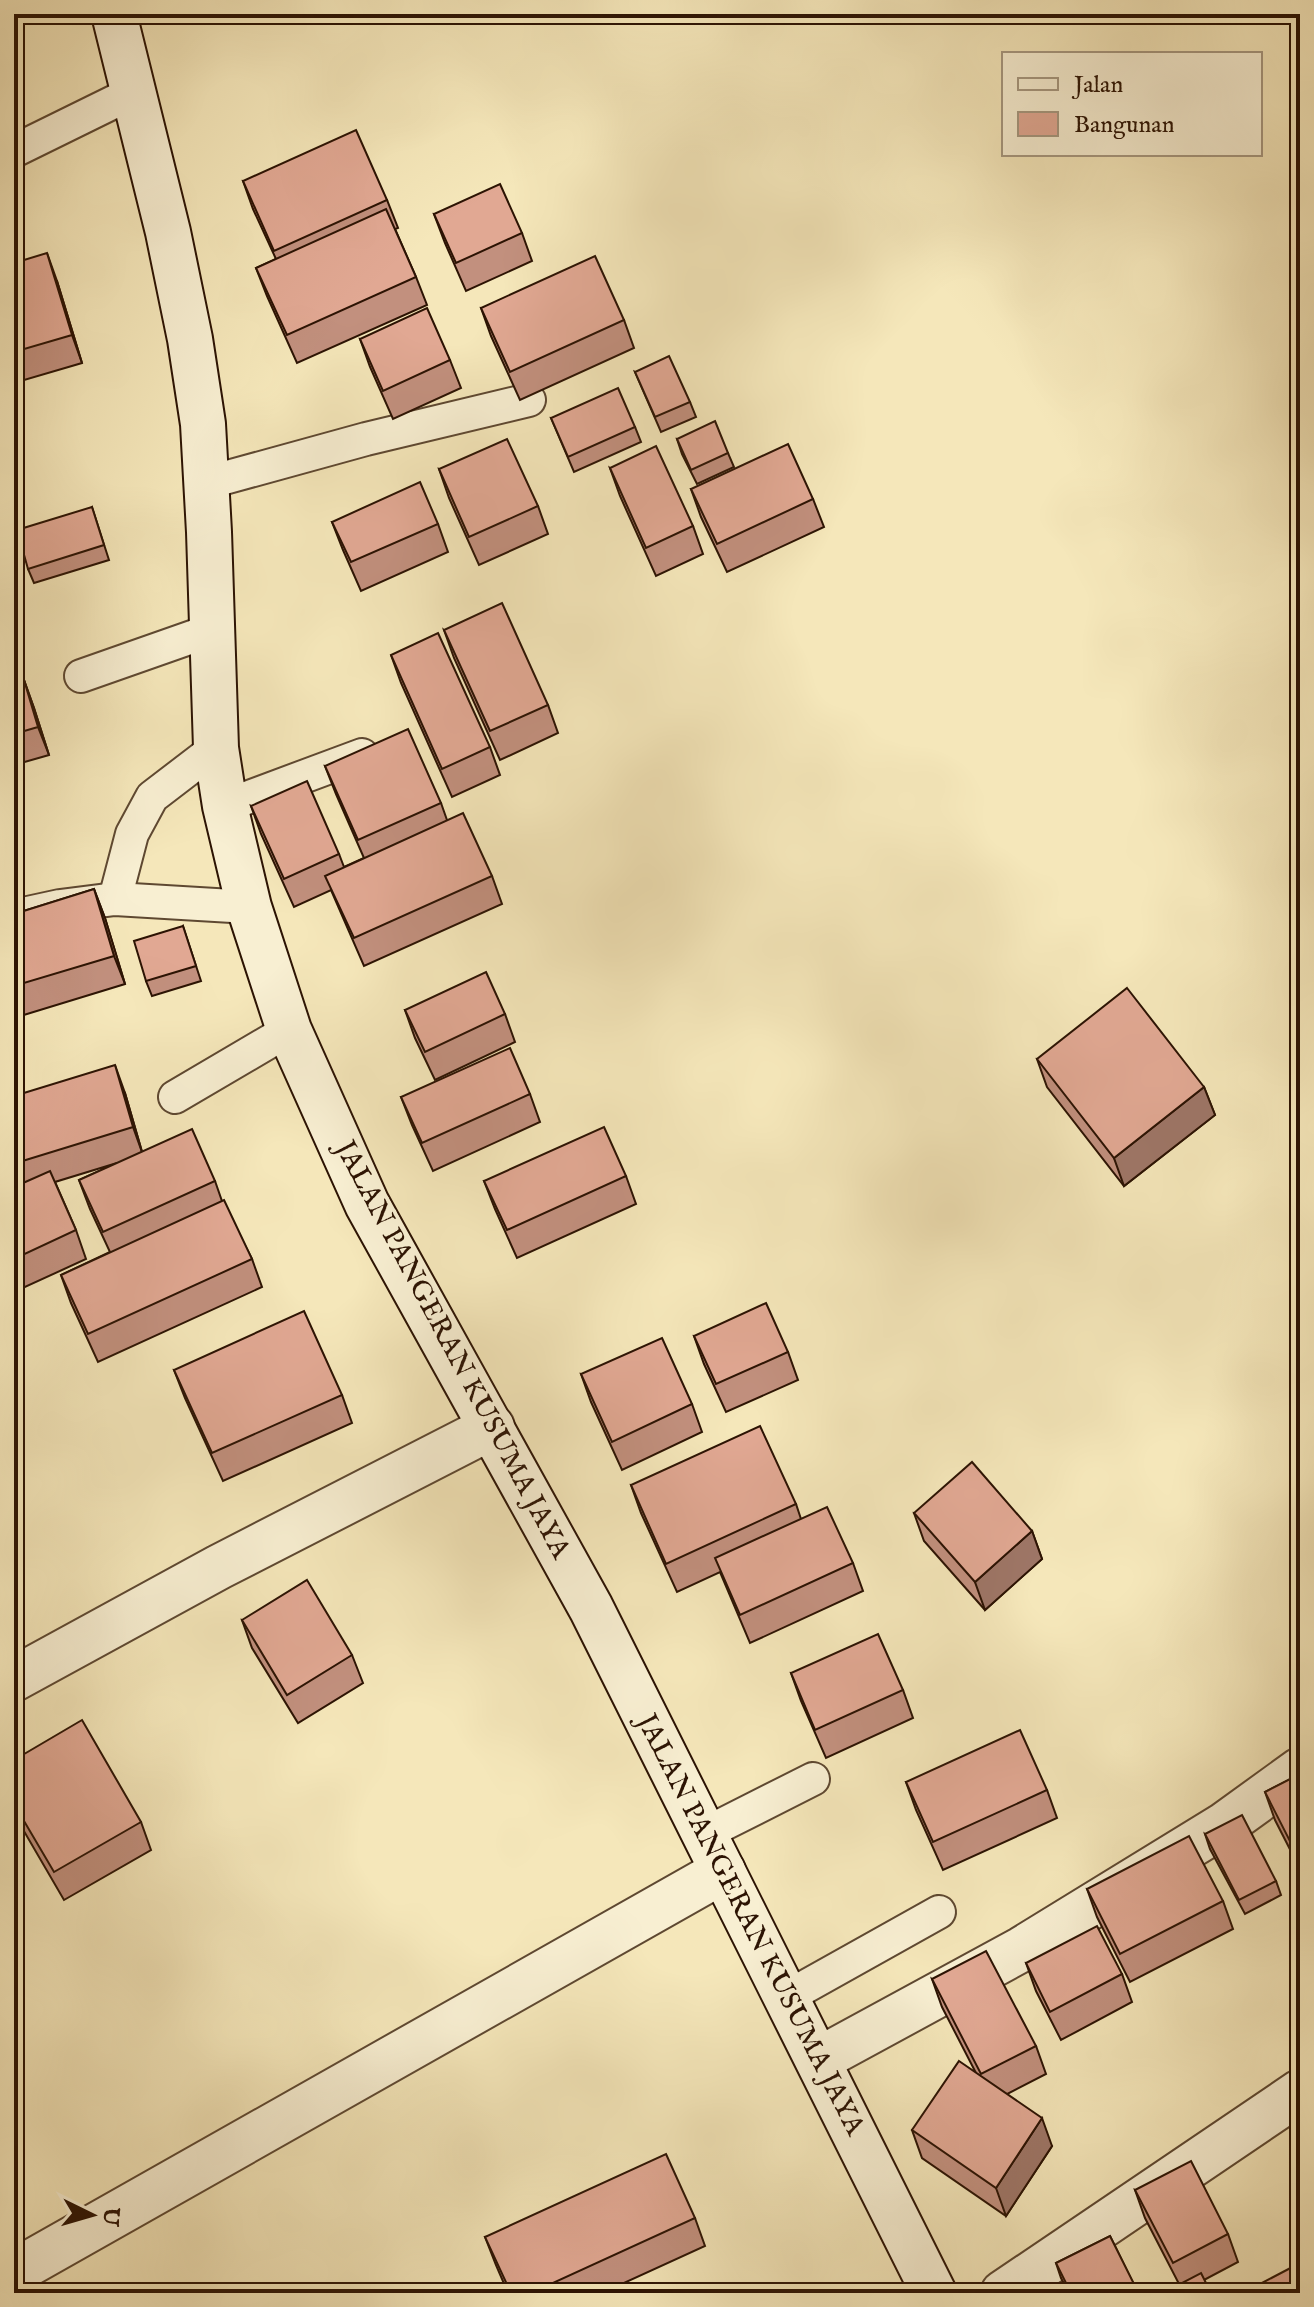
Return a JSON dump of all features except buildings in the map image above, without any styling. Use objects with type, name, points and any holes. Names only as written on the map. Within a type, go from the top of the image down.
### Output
[{"type":"street","name":"JALAN PANGERAN KUSUMA JAYA","points":[[114,14],[168,232],[190,339],[203,424],[216,748],[225,806],[249,907],[289,1030],[367,1204],[591,1608],[934,2293]]},
{"type":"street","points":[[14,1679],[219,1567],[492,1427]]},
{"type":"street","points":[[818,2060],[1022,1949],[1224,1825],[1300,1770]]},
{"type":"street","points":[[14,2272],[714,1853]]},
{"type":"street","points":[[1003,2293],[1300,2092]]},
{"type":"lane","points":[[14,151],[134,92]]},
{"type":"lane","points":[[206,483],[366,439],[529,400]]},
{"type":"lane","points":[[81,676],[212,630]]},
{"type":"lane","points":[[115,899],[132,834],[152,797],[216,748]]},
{"type":"lane","points":[[225,806],[362,755]]},
{"type":"lane","points":[[14,916],[115,899],[249,907]]},
{"type":"lane","points":[[175,1097],[289,1030]]},
{"type":"lane","points":[[714,1853],[813,1779]]},
{"type":"lane","points":[[787,1997],[939,1912]]}]
